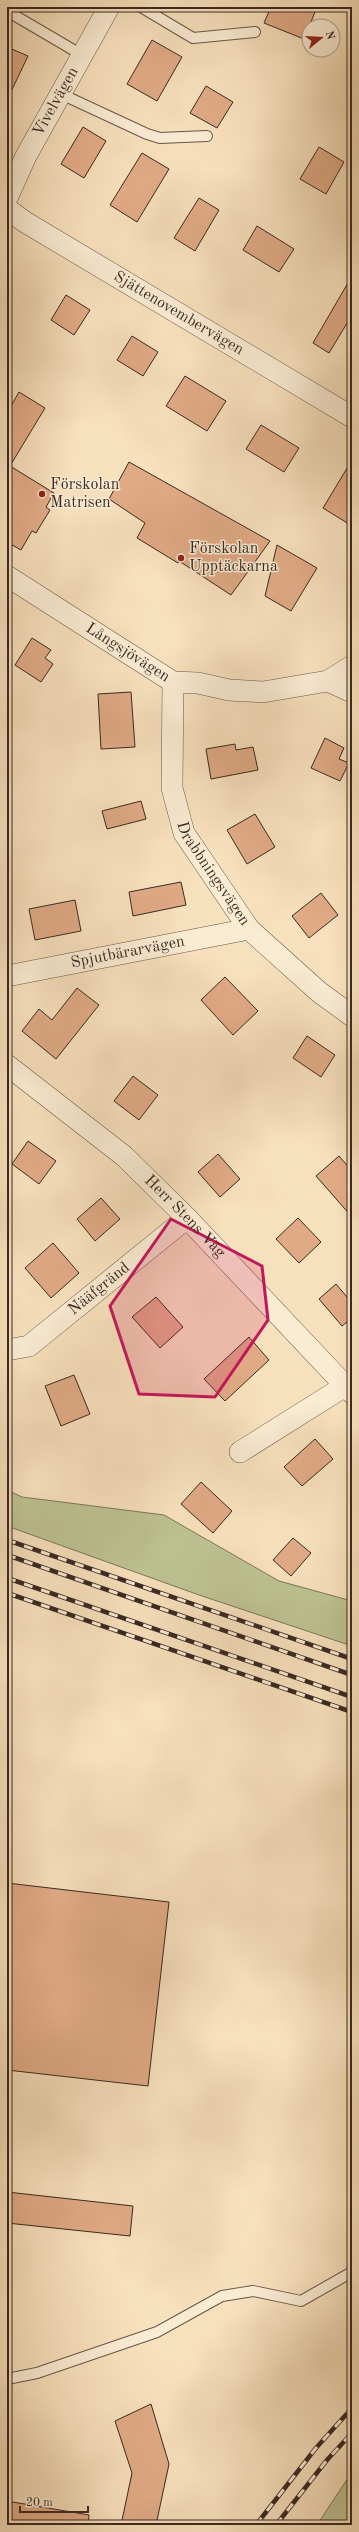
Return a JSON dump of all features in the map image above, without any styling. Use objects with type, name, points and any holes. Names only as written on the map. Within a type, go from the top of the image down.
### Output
[{"type":"street","name":"Vivelvägen","points":[[7,198],[26,156],[109,7]]},
{"type":"street","name":"Sjättenovembervägen","points":[[7,209],[25,222],[352,416]]},
{"type":"street","name":"Långsjövägen","points":[[7,576],[173,682],[198,683],[229,690],[264,692],[328,681],[352,666]]},
{"type":"street","points":[[328,681],[352,692]]},
{"type":"street","name":"Drabbningsvägen","points":[[173,682],[172,788],[184,833],[249,929],[319,992],[352,1016]]},
{"type":"street","name":"Spjutbärarvägen","points":[[7,976],[249,929]]},
{"type":"street","name":"Herr Stens Väg","points":[[7,1065],[124,1156],[187,1218],[348,1390],[240,1452]]},
{"type":"street","name":"Nääfgränd","points":[[7,1350],[30,1346],[187,1218]]},
{"type":"lane","points":[[141,7],[193,38],[255,32]]},
{"type":"lane","points":[[7,11],[82,55]]},
{"type":"lane","points":[[60,94],[146,134],[160,138],[208,136]]},
{"type":"lane","points":[[7,2379],[37,2373],[157,2332],[222,2296],[253,2291],[301,2301],[352,2272]]},
{"type":"highlighted area","points":[[171,1219],[262,1266],[268,1320],[215,1397],[139,1394],[110,1306]]},
{"type":"green space","points":[[7,1490],[22,1497],[164,1515],[279,1581],[352,1601],[352,1646],[199,1595],[7,1526]]},
{"type":"green space","points":[[352,2472],[352,2525],[317,2525]]},
{"type":"building","points":[[271,7],[317,7],[313,18],[301,18],[301,38],[264,23]]},
{"type":"building","points":[[152,40],[182,57],[157,101],[127,84]]},
{"type":"building","points":[[7,47],[28,56],[7,100]]},
{"type":"building","points":[[206,86],[233,102],[217,128],[190,113]]},
{"type":"building","points":[[83,127],[106,141],[84,178],[61,164]]},
{"type":"building","points":[[319,147],[344,162],[326,194],[300,179]]},
{"type":"building","points":[[142,153],[169,169],[137,222],[110,205]]},
{"type":"building","points":[[199,198],[219,210],[195,251],[174,238]]},
{"type":"building","points":[[257,226],[294,249],[279,272],[243,250]]},
{"type":"building","points":[[352,276],[352,315],[329,353],[313,343]]},
{"type":"building","points":[[66,295],[90,310],[74,335],[51,320]]},
{"type":"building","points":[[132,336],[158,352],[143,376],[117,360]]},
{"type":"building","points":[[185,376],[226,401],[207,431],[166,406]]},
{"type":"building","points":[[19,392],[45,408],[10,466],[54,493],[46,507],[50,510],[36,533],[32,531],[21,550],[7,542],[7,413]]},
{"type":"building","points":[[261,425],[299,448],[284,472],[246,449]]},
{"type":"building","points":[[352,460],[352,526],[323,508]]},
{"type":"building","points":[[129,462],[270,541],[231,595],[179,561],[178,563],[137,538],[145,523],[109,499]]},
{"type":"building","points":[[277,545],[317,568],[291,611],[265,596]]},
{"type":"building","points":[[32,638],[51,650],[45,658],[53,664],[41,682],[15,665]]},
{"type":"building","points":[[131,692],[135,747],[101,749],[98,694]]},
{"type":"building","points":[[325,738],[344,748],[339,759],[349,763],[340,781],[311,768]]},
{"type":"building","points":[[235,744],[236,750],[253,747],[258,770],[211,779],[206,749]]},
{"type":"building","points":[[141,801],[146,819],[107,829],[102,811]]},
{"type":"building","points":[[255,814],[275,847],[247,864],[227,830]]},
{"type":"building","points":[[181,882],[186,905],[133,916],[129,892]]},
{"type":"building","points":[[321,893],[338,915],[309,938],[292,916]]},
{"type":"building","points":[[75,900],[81,931],[35,940],[29,909]]},
{"type":"building","points":[[225,977],[258,1011],[233,1035],[201,1000]]},
{"type":"building","points":[[77,988],[99,1005],[56,1059],[22,1031],[39,1009],[52,1020]]},
{"type":"building","points":[[307,1036],[335,1055],[321,1077],[293,1058]]},
{"type":"building","points":[[133,1076],[158,1095],[139,1120],[114,1101]]},
{"type":"building","points":[[28,1141],[56,1161],[39,1184],[12,1164]]},
{"type":"building","points":[[218,1154],[240,1179],[220,1197],[198,1172]]},
{"type":"building","points":[[339,1156],[352,1171],[352,1217],[316,1176]]},
{"type":"building","points":[[101,1198],[120,1219],[95,1241],[77,1219]]},
{"type":"building","points":[[298,1218],[321,1242],[299,1263],[276,1239]]},
{"type":"building","points":[[53,1243],[79,1273],[51,1298],[25,1268]]},
{"type":"building","points":[[336,1284],[352,1303],[352,1318],[342,1326],[319,1299]]},
{"type":"building","points":[[156,1297],[183,1327],[160,1348],[132,1317]]},
{"type":"building","points":[[249,1337],[269,1360],[225,1401],[204,1379]]},
{"type":"building","points":[[74,1375],[90,1414],[61,1426],[45,1386]]},
{"type":"building","points":[[315,1439],[333,1459],[302,1486],[284,1467]]},
{"type":"building","points":[[201,1482],[232,1511],[213,1533],[181,1504]]},
{"type":"building","points":[[293,1538],[311,1553],[291,1576],[273,1560]]},
{"type":"building","points":[[7,1883],[169,1902],[148,2086],[7,2070]]},
{"type":"building","points":[[7,2192],[133,2206],[130,2236],[7,2223]]},
{"type":"building","points":[[151,2404],[169,2464],[156,2525],[121,2525],[132,2473],[115,2421]]},
{"type":"building","points":[[7,2501],[89,2515],[88,2525],[7,2525]]},
{"type":"railway","points":[[7,1540],[352,1659]]},
{"type":"railway","points":[[7,1555],[352,1675]]},
{"type":"railway","points":[[7,1578],[352,1697]]},
{"type":"railway","points":[[7,1593],[352,1712]]},
{"type":"railway","points":[[256,2525],[316,2448],[352,2408]]},
{"type":"railway","points":[[276,2525],[327,2460],[352,2433]]},
{"type":"place","name":"Förskolan Matrisen","points":[[42,494]]},
{"type":"place","name":"Förskolan Upptäckarna","points":[[181,558]]}]
